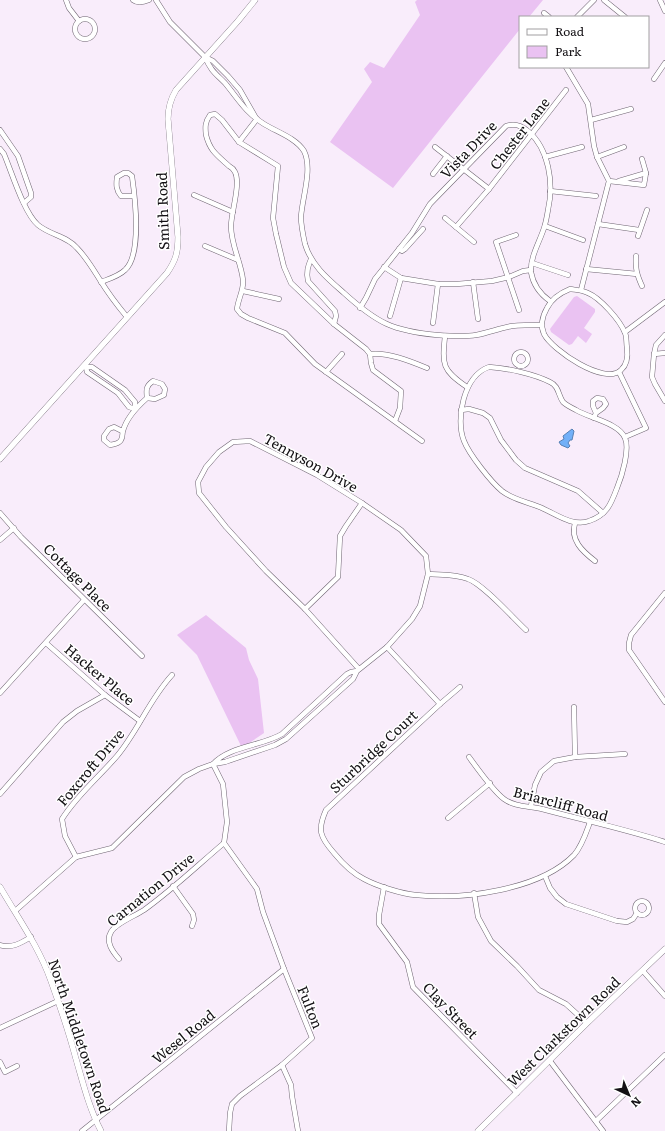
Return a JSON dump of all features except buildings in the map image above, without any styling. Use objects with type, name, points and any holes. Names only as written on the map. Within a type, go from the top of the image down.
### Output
[{"type":"street","points":[[66,0],[69,8],[79,21]]},
{"type":"street","points":[[133,0],[135,2],[143,2],[149,0]]},
{"type":"street","points":[[156,0],[170,22],[205,57],[210,68],[244,108],[256,119],[292,140],[304,151],[307,162],[307,174],[301,217],[306,245],[311,259],[318,270],[360,308],[386,325],[418,334],[445,336],[476,335],[510,326],[542,326]]},
{"type":"street","name":"Smith Road","points":[[0,459],[85,366],[167,273],[174,262],[178,249],[178,237],[168,109],[171,98],[176,90],[255,0]]},
{"type":"street","points":[[578,16],[594,0]]},
{"type":"street","points":[[604,0],[624,16]]},
{"type":"street","points":[[660,0],[665,11]]},
{"type":"street","points":[[544,13],[548,16]]},
{"type":"street","points":[[86,19],[93,23],[95,31],[91,38],[83,40],[77,36],[75,28],[79,21],[86,19]]},
{"type":"street","points":[[205,57],[214,61],[228,76],[250,104],[256,119]]},
{"type":"street","points":[[654,79],[665,64]]},
{"type":"street","points":[[567,68],[588,104],[594,146],[597,157],[609,182],[580,290]]},
{"type":"street","name":"Chester Lane","points":[[456,227],[489,189],[566,90]]},
{"type":"street","points":[[591,120],[631,109]]},
{"type":"street","points":[[395,421],[400,408],[401,391],[374,370],[371,363],[370,354],[366,349],[334,324],[291,283],[284,267],[273,218],[278,166],[239,142],[222,120],[215,114],[210,115],[206,121],[205,128],[208,144],[212,151],[235,171],[236,187],[231,226],[232,240],[243,279],[243,291],[238,301],[237,309],[241,314],[248,318],[285,333],[315,364],[422,441]]},
{"type":"street","points":[[239,142],[256,119]]},
{"type":"street","name":"Vista Drive","points":[[360,308],[375,279],[412,233],[430,204],[506,126],[510,124],[519,124],[532,134],[538,141],[545,157],[549,172],[549,207],[545,226],[531,270],[533,280],[539,291],[550,301]]},
{"type":"street","points":[[0,130],[18,156],[31,193],[31,197],[24,203]]},
{"type":"street","name":"Chester Lane","points":[[435,147],[489,189]]},
{"type":"street","points":[[545,157],[582,147]]},
{"type":"street","points":[[597,157],[624,147]]},
{"type":"street","points":[[0,149],[7,160],[30,216],[38,225],[47,231],[70,241],[77,247],[115,304],[127,317]]},
{"type":"street","points":[[433,174],[447,156]]},
{"type":"street","points":[[609,182],[644,185],[646,173],[642,159]]},
{"type":"street","points":[[101,282],[126,270],[131,263],[136,227],[134,196],[132,176],[128,173],[124,173],[117,177],[116,186],[118,193],[121,196],[134,196]]},
{"type":"street","points":[[615,182],[646,173]]},
{"type":"street","points":[[550,191],[596,196]]},
{"type":"street","points":[[194,195],[233,212]]},
{"type":"street","points":[[638,236],[647,210]]},
{"type":"street","points":[[445,218],[474,242]]},
{"type":"street","points":[[598,224],[640,230]]},
{"type":"street","points":[[545,226],[583,240]]},
{"type":"street","points":[[399,249],[402,251],[405,249],[423,229]]},
{"type":"street","points":[[516,235],[496,242],[519,310]]},
{"type":"street","points":[[205,246],[238,260]]},
{"type":"street","points":[[636,256],[635,265],[642,286]]},
{"type":"street","points":[[311,259],[306,274],[308,281],[335,310],[336,316],[334,324]]},
{"type":"street","points":[[532,263],[568,276]]},
{"type":"street","points":[[384,267],[401,278],[438,284],[492,280],[509,277],[531,270]]},
{"type":"street","points":[[586,269],[637,274]]},
{"type":"street","points":[[390,316],[401,278]]},
{"type":"street","points":[[473,282],[478,319]]},
{"type":"street","points":[[433,323],[438,284]]},
{"type":"street","points":[[570,289],[580,290],[599,300],[608,309],[625,332],[628,356],[626,365],[619,372],[611,374],[601,372],[573,360],[558,349],[548,339],[544,332],[542,326],[543,314],[550,301],[562,292],[570,289]]},
{"type":"street","points":[[243,291],[280,299]]},
{"type":"street","points":[[625,332],[665,302]]},
{"type":"street","points":[[665,335],[656,345],[652,376],[665,401]]},
{"type":"street","points":[[445,336],[443,353],[444,364],[456,379],[468,386]]},
{"type":"street","points":[[654,354],[665,353]]},
{"type":"street","points":[[326,372],[342,354]]},
{"type":"street","points":[[370,354],[385,354],[427,368]]},
{"type":"street","points":[[85,366],[92,367],[125,390],[135,402],[135,409],[129,407],[118,393],[87,372],[85,366]]},
{"type":"street","points":[[519,372],[520,366]]},
{"type":"street","points":[[489,367],[499,367],[519,372],[552,382],[557,388],[563,401],[575,410],[620,430],[625,437],[626,442],[623,472],[610,505],[596,518],[587,522],[575,522],[564,519],[537,505],[517,500],[503,491],[491,480],[467,447],[462,430],[462,410],[463,400],[468,386],[478,374],[489,367]]},
{"type":"street","points":[[619,372],[646,428],[625,437]]},
{"type":"street","points":[[100,381],[104,376]]},
{"type":"street","points":[[122,431],[114,427],[109,429],[104,436],[104,440],[110,445],[119,442],[123,436],[122,431],[135,409],[147,398],[155,399],[164,395],[165,389],[162,384],[154,381],[149,384],[146,388],[147,398]]},
{"type":"street","points":[[462,410],[469,409],[483,413],[490,418],[501,440],[516,460],[526,468],[578,491],[603,513]]},
{"type":"street","points":[[594,418],[596,413]]},
{"type":"street","name":"Tennyson Drive","points":[[15,911],[76,858],[112,848],[184,777],[213,764],[223,756],[282,734],[347,674],[358,670],[387,647],[412,619],[420,606],[428,574],[426,556],[401,530],[362,503],[317,475],[250,441],[233,442],[218,452],[206,467],[198,482],[199,493],[231,532],[305,609],[358,670]]},
{"type":"street","points":[[305,609],[338,576],[340,536],[362,503]]},
{"type":"street","name":"Cottage Place","points":[[0,513],[84,600],[142,656]]},
{"type":"street","points":[[575,522],[573,530],[575,540],[580,548],[595,561]]},
{"type":"street","points":[[0,540],[14,528]]},
{"type":"street","points":[[428,574],[451,575],[469,579],[484,590],[526,630]]},
{"type":"street","points":[[665,593],[631,635],[629,650],[665,702]]},
{"type":"street","points":[[0,693],[84,600]]},
{"type":"street","name":"Hacker Place","points":[[46,643],[106,695],[140,721]]},
{"type":"street","points":[[387,647],[440,704]]},
{"type":"street","name":"Foxcroft Drive","points":[[76,858],[65,836],[62,818],[69,807],[117,756],[131,737],[156,695],[172,676]]},
{"type":"street","name":"Sturbridge Court","points":[[384,887],[364,879],[347,868],[324,842],[321,832],[321,821],[326,810],[460,687]]},
{"type":"street","points":[[0,794],[63,722],[78,711],[106,695]]},
{"type":"street","points":[[574,707],[575,757]]},
{"type":"street","points":[[531,806],[535,785],[541,772],[554,761],[575,757],[625,754]]},
{"type":"street","name":"Briarcliff Road","points":[[469,757],[503,798],[515,805],[531,806],[665,842]]},
{"type":"street","points":[[213,764],[223,784],[227,822],[224,843],[257,889],[263,912],[284,969]]},
{"type":"street","points":[[448,818],[490,783]]},
{"type":"street","points":[[384,887],[414,895],[447,896],[513,887],[545,876],[564,864],[575,854],[584,840],[590,822]]},
{"type":"street","name":"Carnation Drive","points":[[120,959],[109,945],[108,939],[111,932],[117,926],[144,910],[224,843]]},
{"type":"street","points":[[545,876],[550,888],[557,897],[566,904],[617,921],[627,922],[633,919],[637,913]]},
{"type":"street","points":[[173,886],[193,914],[194,920],[192,926]]},
{"type":"street","name":"North Middletown Road","points":[[0,887],[31,937],[42,958],[58,1001],[95,1120],[101,1131]]},
{"type":"street","name":"Clay Street","points":[[384,887],[379,915],[379,924],[407,962],[413,987],[517,1093]]},
{"type":"street","points":[[474,893],[478,917],[491,941],[539,990],[566,1004],[588,1023]]},
{"type":"street","points":[[0,945],[10,946],[20,944],[31,937]]},
{"type":"street","name":"West Clarkstown Road","points":[[478,1131],[665,949]]},
{"type":"street","name":"Fulton","points":[[282,1065],[312,1038],[284,969]]},
{"type":"street","name":"Wesel Road","points":[[82,1131],[284,969]]},
{"type":"street","points":[[643,972],[665,996]]},
{"type":"street","points":[[0,1028],[58,1001]]},
{"type":"street","points":[[596,1121],[665,1055]]},
{"type":"street","points":[[550,1061],[603,1131]]},
{"type":"street","points":[[0,1062],[5,1072],[18,1066]]},
{"type":"street","points":[[230,1131],[230,1113],[232,1104],[240,1096],[282,1065],[292,1085],[292,1096],[298,1131]]},
{"type":"green space","points":[[417,0],[543,0],[530,16],[519,16],[519,30],[393,188],[330,142],[372,82],[364,69],[370,62],[384,68],[420,15],[415,2]]},
{"type":"green space","points":[[577,296],[595,309],[595,312],[584,328],[592,334],[586,343],[578,336],[572,344],[569,345],[551,332],[550,329],[574,297]]},
{"type":"green space","points":[[206,615],[246,648],[249,660],[258,679],[264,733],[242,748],[197,655],[177,635]]},
{"type":"water","points":[[572,429],[574,431],[572,440],[568,443],[570,446],[568,448],[561,445],[559,442],[564,439],[563,436]]}]
